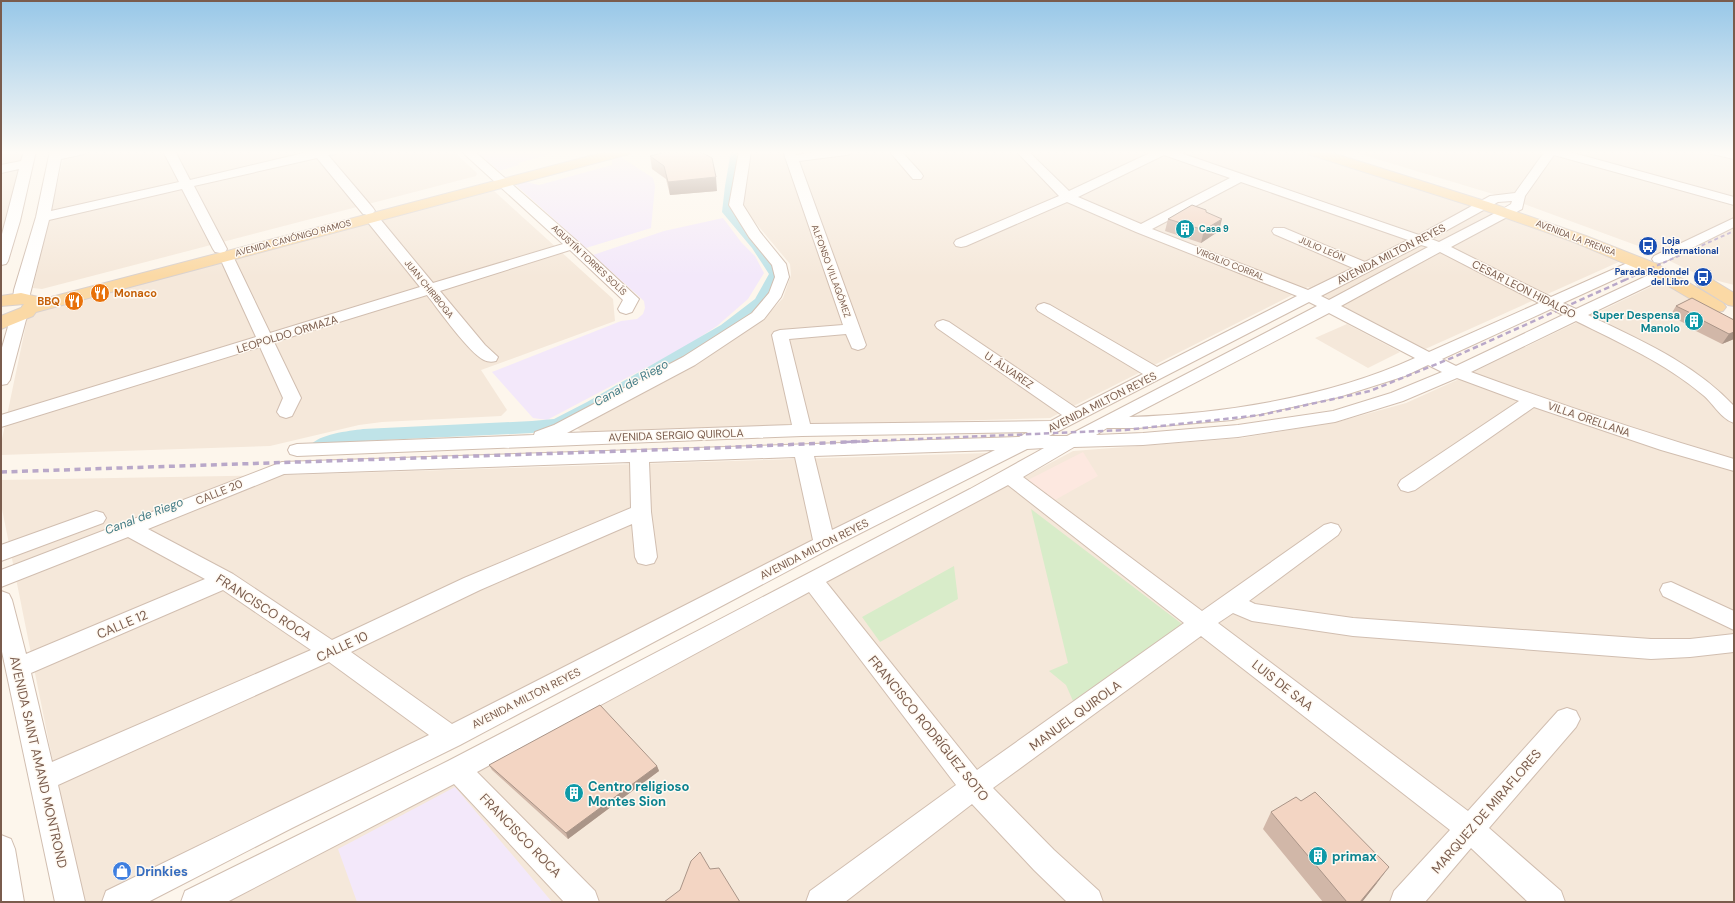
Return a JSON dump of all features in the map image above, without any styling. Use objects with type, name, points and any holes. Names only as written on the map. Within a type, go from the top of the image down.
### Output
[{"type":"main road","name":"AVENIDA CANÓNIGO RAMOS","points":[[1,323],[25,305],[450,193]]},
{"type":"main road","name":"AVENIDA LA PRENSA","points":[[1458,193],[1489,202],[1514,205],[1573,225],[1660,267],[1728,304]]},
{"type":"main road","name":"AVENIDA LA PRENSA","points":[[1463,193],[1489,202]]},
{"type":"main road","name":"AVENIDA LA PRENSA","points":[[1514,205],[1580,239],[1639,263],[1660,267],[1711,286],[1728,304]]},
{"type":"main road","points":[[1711,286],[1734,290]]},
{"type":"main road","name":"AVENIDA CANÓNIGO RAMOS","points":[[1,301],[25,305]]},
{"type":"main road","points":[[1728,304],[1717,312],[1728,322]]},
{"type":"street","points":[[1,261],[7,222],[17,193]]},
{"type":"street","points":[[1,380],[25,305],[22,290],[43,217],[48,193]]},
{"type":"street","points":[[43,217],[150,193]]},
{"type":"street","points":[[190,193],[223,252],[292,398],[286,412]]},
{"type":"street","name":"JUAN CHIRIBOGA","points":[[354,193],[430,290],[479,349],[490,357]]},
{"type":"street","name":"AGUSTÍN TORRES SOLÍS","points":[[516,193],[631,299],[626,309]]},
{"type":"street","points":[[528,441],[568,426],[689,360],[758,316],[776,294],[782,277],[779,264],[754,234],[736,205],[738,193]]},
{"type":"street","name":"ALFONSO VILLAGÓMEZ","points":[[804,193],[858,345]]},
{"type":"street","name":"VIRGILIO CORRAL","points":[[1063,193],[1067,197],[1141,229],[1309,296],[1451,370]]},
{"type":"street","points":[[961,243],[1075,193]]},
{"type":"street","points":[[1141,229],[1210,193]]},
{"type":"street","name":"CESAR LEON HIDALGO","points":[[1287,193],[1431,243],[1654,353],[1692,377],[1716,397],[1734,417]]},
{"type":"street","points":[[1514,205],[1522,193]]},
{"type":"street","points":[[1705,193],[1734,201]]},
{"type":"street","name":"AVENIDA MILTON REYES","points":[[1103,423],[1330,306],[1387,274],[1489,202],[1514,205]]},
{"type":"street","name":"AVENIDA MILTON REYES","points":[[196,902],[457,769],[977,494],[1009,476],[1062,434],[1075,416],[1364,267],[1431,243],[1514,205]]},
{"type":"street","points":[[1062,434],[1143,439],[1238,431],[1335,416],[1397,397],[1451,370],[1577,315],[1734,222]]},
{"type":"street","name":"JULIO LEÓN","points":[[1279,231],[1364,267]]},
{"type":"street","name":"LEOPOLDO ORMAZA","points":[[1,421],[266,341],[573,245]]},
{"type":"street","points":[[1062,434],[1103,423],[1138,422],[1239,412],[1339,392],[1399,372],[1639,263]]},
{"type":"street","points":[[1044,308],[1156,374]]},
{"type":"street","name":"U. ÁLVAREZ","points":[[943,325],[1075,416]]},
{"type":"street","points":[[802,430],[780,335],[852,329]]},
{"type":"street","name":"VILLA ORELLANA","points":[[1451,370],[1532,400],[1668,446],[1734,465]]},
{"type":"street","points":[[1408,484],[1532,400]]},
{"type":"street","name":"AVENIDA SERGIO QUIROLA","points":[[297,450],[802,430],[1062,434]]},
{"type":"street","name":"AVENIDA MILTON REYES","points":[[117,902],[282,819],[451,737],[824,544],[1022,444],[1062,434]]},
{"type":"street","name":"AVENIDA SERGIO QUIROLA","points":[[282,468],[1022,444]]},
{"type":"street","points":[[804,452],[824,544]]},
{"type":"street","points":[[639,456],[641,512],[646,557]]},
{"type":"street","name":"CALLE 20","points":[[1,579],[282,468]]},
{"type":"street","name":"LUIS DE SAA","points":[[1009,476],[1470,829],[1550,902]]},
{"type":"street","name":"CALLE 10","points":[[42,779],[331,651],[472,584],[641,512]]},
{"type":"street","points":[[1,553],[96,518]]},
{"type":"street","name":"FRANCISCO ROCA","points":[[129,528],[225,580],[331,651],[451,737]]},
{"type":"street","name":"MANUEL QUIROLA","points":[[821,902],[974,787],[1331,530]]},
{"type":"street","name":"CALLE 12","points":[[18,668],[225,580]]},
{"type":"street","name":"FRANCISCO RODRÍGUEZ SOTO","points":[[812,580],[974,787],[1044,860],[1088,902]]},
{"type":"street","points":[[1671,590],[1734,621]]},
{"type":"street","name":"AVENIDA SAINT AMAND MONTROND","points":[[1,600],[18,668],[70,902]]},
{"type":"street","points":[[1234,600],[1241,607],[1252,612],[1353,627],[1650,649],[1690,648],[1734,643]]},
{"type":"street","name":"MARQUEZ DE MIRAFLORES","points":[[1405,902],[1567,719]]},
{"type":"street","name":"FRANCISCO ROCA","points":[[457,769],[584,902]]},
{"type":"street","points":[[1,849],[9,902]]},
{"type":"shaded area","points":[[1,193],[13,193],[1,236]]},
{"type":"shaded area","points":[[55,193],[410,193],[42,289],[33,288]]},
{"type":"shaded area","points":[[481,193],[496,193],[613,299],[615,321],[481,370],[507,410],[501,416],[382,422],[359,425],[270,446],[1,455],[1,444],[28,315],[38,310]]},
{"type":"shaded area","points":[[525,193],[654,193],[651,228],[586,248]]},
{"type":"shaded area","points":[[745,193],[1433,193],[1514,219],[1621,261],[1423,350],[1308,287],[1050,418],[582,432],[575,427],[680,371],[762,321],[783,298],[791,275],[790,264],[744,209]]},
{"type":"shaded area","points":[[1490,193],[1734,193],[1734,285],[1703,277],[1641,247],[1513,200]]},
{"type":"shaded area","points":[[723,218],[741,242],[755,256],[764,273],[748,299],[717,326],[685,347],[547,420],[533,418],[492,372],[621,321],[637,319],[643,314],[645,308],[644,301],[593,255],[664,231]]},
{"type":"shaded area","points":[[1663,281],[1702,301],[1734,328],[1734,902],[220,902],[1073,451],[1242,438],[1341,421],[1406,403]]},
{"type":"shaded area","points":[[1347,324],[1400,352],[1368,368],[1315,338]]},
{"type":"shaded area","points":[[1083,452],[1098,476],[1055,500],[1028,480]]},
{"type":"shaded area","points":[[988,453],[103,902],[81,902],[1,504],[1,480],[286,475]]},
{"type":"shaded area","points":[[455,787],[552,902],[357,902],[338,849]]},
{"type":"green space","points":[[1031,509],[1182,624],[1073,701],[1066,685],[1049,671],[1068,663]]},
{"type":"green space","points":[[954,566],[958,599],[880,642],[862,617]]},
{"type":"building","points":[[1192,205],[1206,210],[1206,212],[1222,219],[1204,230],[1168,219]]},
{"type":"building","points":[[1692,298],[1734,320],[1734,332],[1729,334],[1676,306]]},
{"type":"building","name":"Centro religioso Montes Sion","points":[[600,705],[657,766],[566,833],[489,765]]},
{"type":"building","points":[[1315,792],[1389,867],[1360,902],[1347,902],[1271,812],[1296,797],[1301,801]]},
{"type":"building","points":[[700,852],[710,869],[719,868],[740,902],[664,902],[680,890],[691,861]]},
{"type":"waterway","name":"Canal de Riego","points":[[319,446],[337,439],[363,435],[532,427],[558,424],[593,406],[727,328],[761,302],[776,274],[758,246],[729,212],[730,193]]},
{"type":"railway","points":[[1625,280],[1734,231]]},
{"type":"railway","points":[[863,441],[1125,430],[1261,415],[1370,391],[1454,357],[1627,279]]},
{"type":"railway","points":[[1,472],[713,448],[863,441]]},
{"type":"railway","points":[[846,442],[863,441]]},
{"type":"railway","points":[[863,441],[869,441]]},
{"type":"place","name":"Casa 9","points":[[1185,229]]},
{"type":"place","name":"Loja International","points":[[1648,246]]},
{"type":"place","name":"Parada Redondel del Libro","points":[[1703,277]]},
{"type":"place","name":"Monaco","points":[[100,293]]},
{"type":"place","name":"BBQ","points":[[74,301]]},
{"type":"place","name":"Super Despensa Manolo","points":[[1694,321]]},
{"type":"place","name":"Centro religioso Montes Sion","points":[[574,793]]},
{"type":"place","name":"primax","points":[[1318,856]]},
{"type":"place","name":"Drinkies","points":[[122,871]]}]
